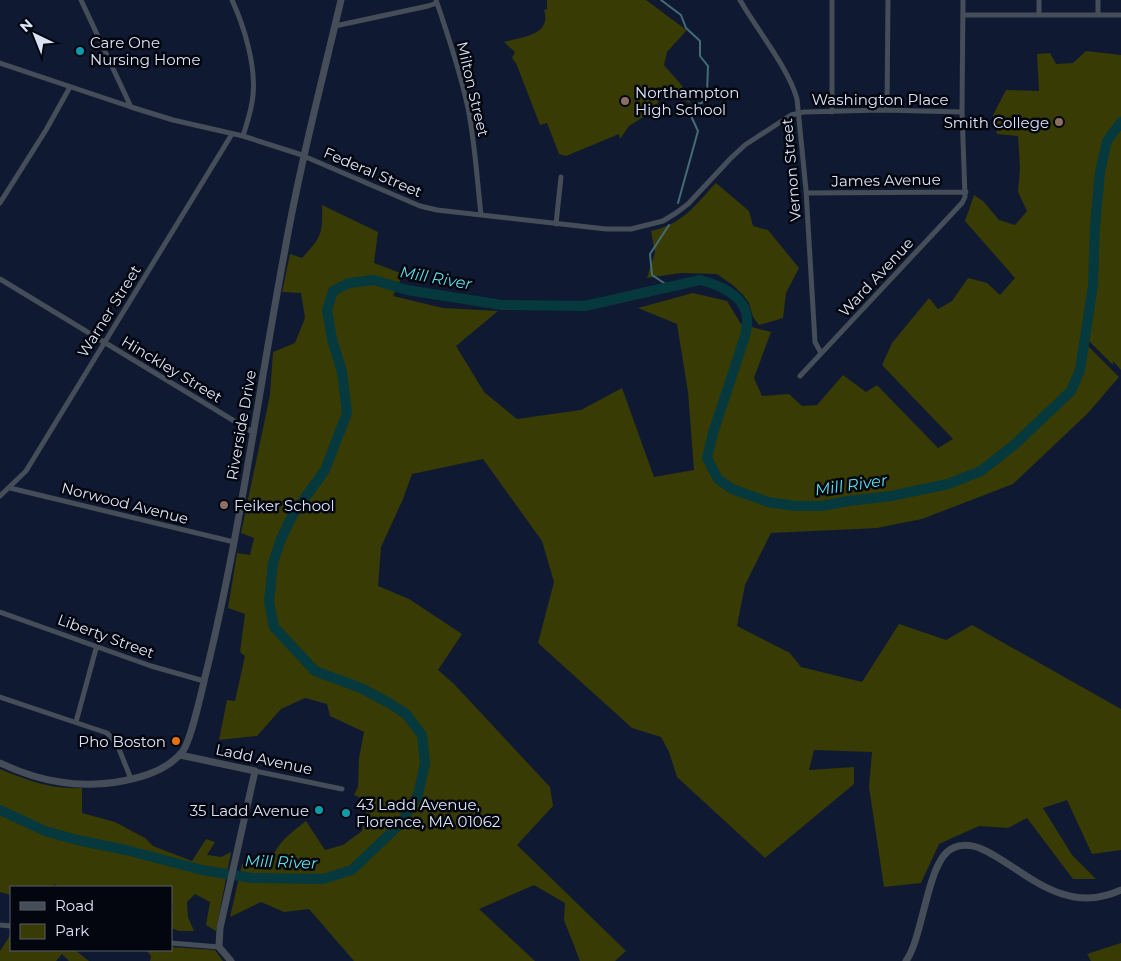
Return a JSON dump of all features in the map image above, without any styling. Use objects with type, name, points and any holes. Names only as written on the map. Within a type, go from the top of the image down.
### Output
[{"type":"street","points":[[81,0],[131,107]]},
{"type":"street","points":[[232,0],[243,28],[253,75],[252,100],[243,136]]},
{"type":"street","name":"Riverside Drive","points":[[180,755],[186,747],[222,603],[254,434],[282,261],[341,0]]},
{"type":"street","name":"Vernon Street","points":[[740,0],[794,89],[799,113],[806,193],[815,342],[821,353]]},
{"type":"street","points":[[832,0],[832,112]]},
{"type":"street","points":[[887,110],[888,0]]},
{"type":"street","points":[[963,0],[962,112],[966,192]]},
{"type":"street","points":[[1039,0],[1039,15]]},
{"type":"street","points":[[1098,0],[1098,15]]},
{"type":"street","points":[[335,26],[428,6],[437,1]]},
{"type":"street","name":"Milton Street","points":[[437,1],[467,106],[481,215]]},
{"type":"street","points":[[963,15],[1121,15]]},
{"type":"street","name":"Federal Street","points":[[0,63],[173,120],[243,136],[305,156],[414,204],[437,210],[618,230],[631,229],[663,221],[676,213],[688,204],[745,145],[791,115],[799,113]]},
{"type":"street","points":[[0,203],[46,130],[70,87]]},
{"type":"street","name":"Washington Place","points":[[799,113],[887,110],[962,112]]},
{"type":"street","name":"Warner Street","points":[[0,496],[26,471],[232,134]]},
{"type":"street","points":[[556,224],[561,178]]},
{"type":"street","name":"James Avenue","points":[[806,193],[966,192]]},
{"type":"street","name":"Ward Avenue","points":[[800,376],[962,203],[966,192]]},
{"type":"street","name":"Hinckley Street","points":[[0,279],[254,434]]},
{"type":"street","name":"Norwood Avenue","points":[[10,488],[234,542]]},
{"type":"street","name":"Liberty Street","points":[[0,612],[97,645],[151,666],[204,681]]},
{"type":"street","points":[[76,722],[97,645]]},
{"type":"street","points":[[0,697],[110,735],[117,744],[131,779]]},
{"type":"street","points":[[0,763],[35,777],[66,783],[93,784],[131,779],[160,769],[180,755]]},
{"type":"street","name":"Ladd Avenue","points":[[180,755],[342,789]]},
{"type":"street","points":[[231,961],[219,947],[220,928],[255,771]]},
{"type":"street","points":[[906,961],[915,944],[936,869],[945,854],[953,848],[963,845],[981,849],[995,855],[1048,890],[1063,896],[1084,899],[1096,898],[1121,890]]},
{"type":"street","points":[[172,943],[219,947]]},
{"type":"green space","points":[[547,0],[646,0],[686,31],[667,52],[664,65],[687,93],[690,103],[666,94],[662,95],[653,111],[629,126],[620,139],[619,134],[566,156],[559,154],[547,123],[540,125],[516,63],[512,58],[515,52],[504,42],[534,34],[540,30],[544,25],[544,10],[547,9]]},
{"type":"green space","points":[[1086,51],[1121,55],[1121,370],[1113,361],[1113,365],[1085,337],[1084,342],[1119,377],[1088,413],[1013,484],[922,519],[877,528],[771,533],[745,585],[737,626],[790,653],[801,667],[862,682],[899,624],[946,640],[972,625],[1121,709],[1121,850],[1092,854],[1067,800],[1043,808],[1072,855],[1096,879],[1073,879],[1027,818],[1008,828],[979,826],[939,844],[921,883],[884,887],[869,787],[872,752],[814,750],[809,770],[854,767],[854,784],[765,858],[677,777],[669,752],[661,737],[632,728],[538,643],[554,582],[542,541],[483,459],[412,474],[381,547],[378,586],[409,599],[462,634],[438,670],[454,684],[550,787],[553,806],[517,845],[626,951],[615,961],[580,961],[564,920],[565,903],[534,885],[479,909],[535,961],[354,961],[309,909],[284,912],[261,902],[230,917],[242,864],[271,866],[272,859],[279,846],[306,821],[325,850],[343,845],[362,831],[369,802],[354,795],[358,787],[359,758],[364,732],[330,716],[327,704],[305,698],[281,709],[257,736],[219,740],[227,700],[235,701],[245,656],[240,652],[245,614],[228,608],[237,553],[250,555],[254,538],[241,533],[270,395],[273,352],[295,343],[305,318],[301,293],[282,292],[290,254],[302,258],[320,235],[322,205],[378,232],[374,263],[403,274],[393,296],[443,308],[498,311],[456,346],[484,392],[517,419],[581,410],[622,388],[654,477],[694,470],[688,392],[677,324],[638,308],[693,293],[727,301],[741,324],[771,332],[754,378],[762,396],[789,394],[802,406],[817,405],[843,375],[866,392],[877,385],[938,448],[953,439],[882,365],[892,343],[929,298],[938,309],[952,301],[968,278],[987,283],[1000,295],[1015,278],[965,221],[974,195],[983,201],[999,220],[1015,225],[1027,211],[1018,192],[1020,168],[1018,136],[997,134],[993,115],[1006,90],[1039,91],[1037,54],[1050,53],[1056,64],[1073,63]]},
{"type":"green space","points":[[716,183],[749,211],[753,226],[768,230],[799,268],[786,293],[783,318],[759,325],[753,317],[749,303],[743,295],[717,274],[681,273],[647,278],[655,253],[651,231],[672,224],[680,219]]},
{"type":"green space","points":[[0,769],[50,786],[82,788],[82,813],[115,822],[145,838],[153,846],[192,861],[206,839],[215,842],[207,855],[221,857],[231,852],[216,931],[206,925],[210,902],[195,894],[187,902],[188,917],[194,931],[179,931],[172,928],[172,886],[58,886],[54,884],[53,886],[10,886],[10,895],[0,892]]},
{"type":"green space","points":[[10,936],[10,951],[76,951],[89,961],[69,961],[62,954],[56,961],[0,961],[0,951]]},
{"type":"green space","points":[[1121,943],[1121,961],[1091,961],[1087,954]]},
{"type":"green space","points":[[172,947],[215,950],[223,961],[150,961],[151,956],[147,951],[172,951]]},
{"type":"waterway","points":[[661,0],[681,15],[686,28],[700,41],[700,56],[708,66],[707,94],[702,103],[695,104],[691,116],[698,131],[678,203]]},
{"type":"waterway","name":"Mill River","points":[[0,810],[45,831],[77,840],[126,850],[202,870],[252,878],[323,879],[352,870],[401,823],[418,795],[425,763],[422,735],[406,714],[389,703],[361,688],[315,671],[274,627],[269,602],[273,563],[281,539],[292,516],[325,470],[347,413],[342,372],[332,339],[327,310],[333,291],[349,283],[374,280],[407,290],[502,305],[585,306],[700,280],[707,282],[723,288],[737,298],[742,304],[747,321],[745,336],[713,433],[707,458],[718,479],[732,489],[768,502],[795,506],[822,506],[891,496],[948,484],[981,471],[1014,445],[1071,391],[1080,370],[1093,285],[1095,226],[1100,172],[1107,141],[1121,122]]},
{"type":"waterway","points":[[669,225],[650,254],[652,275],[670,287]]},
{"type":"place","name":"Care One Nursing Home","points":[[80,51]]},
{"type":"place","name":"Northampton High School","points":[[625,101]]},
{"type":"place","name":"Smith College","points":[[1059,122]]},
{"type":"place","name":"Feiker School","points":[[224,505]]},
{"type":"place","name":"Pho Boston","points":[[176,741]]},
{"type":"place","name":"35 Ladd Avenue","points":[[319,810]]},
{"type":"place","name":"43 Ladd Avenue, Florence, MA 01062","points":[[346,813]]}]
